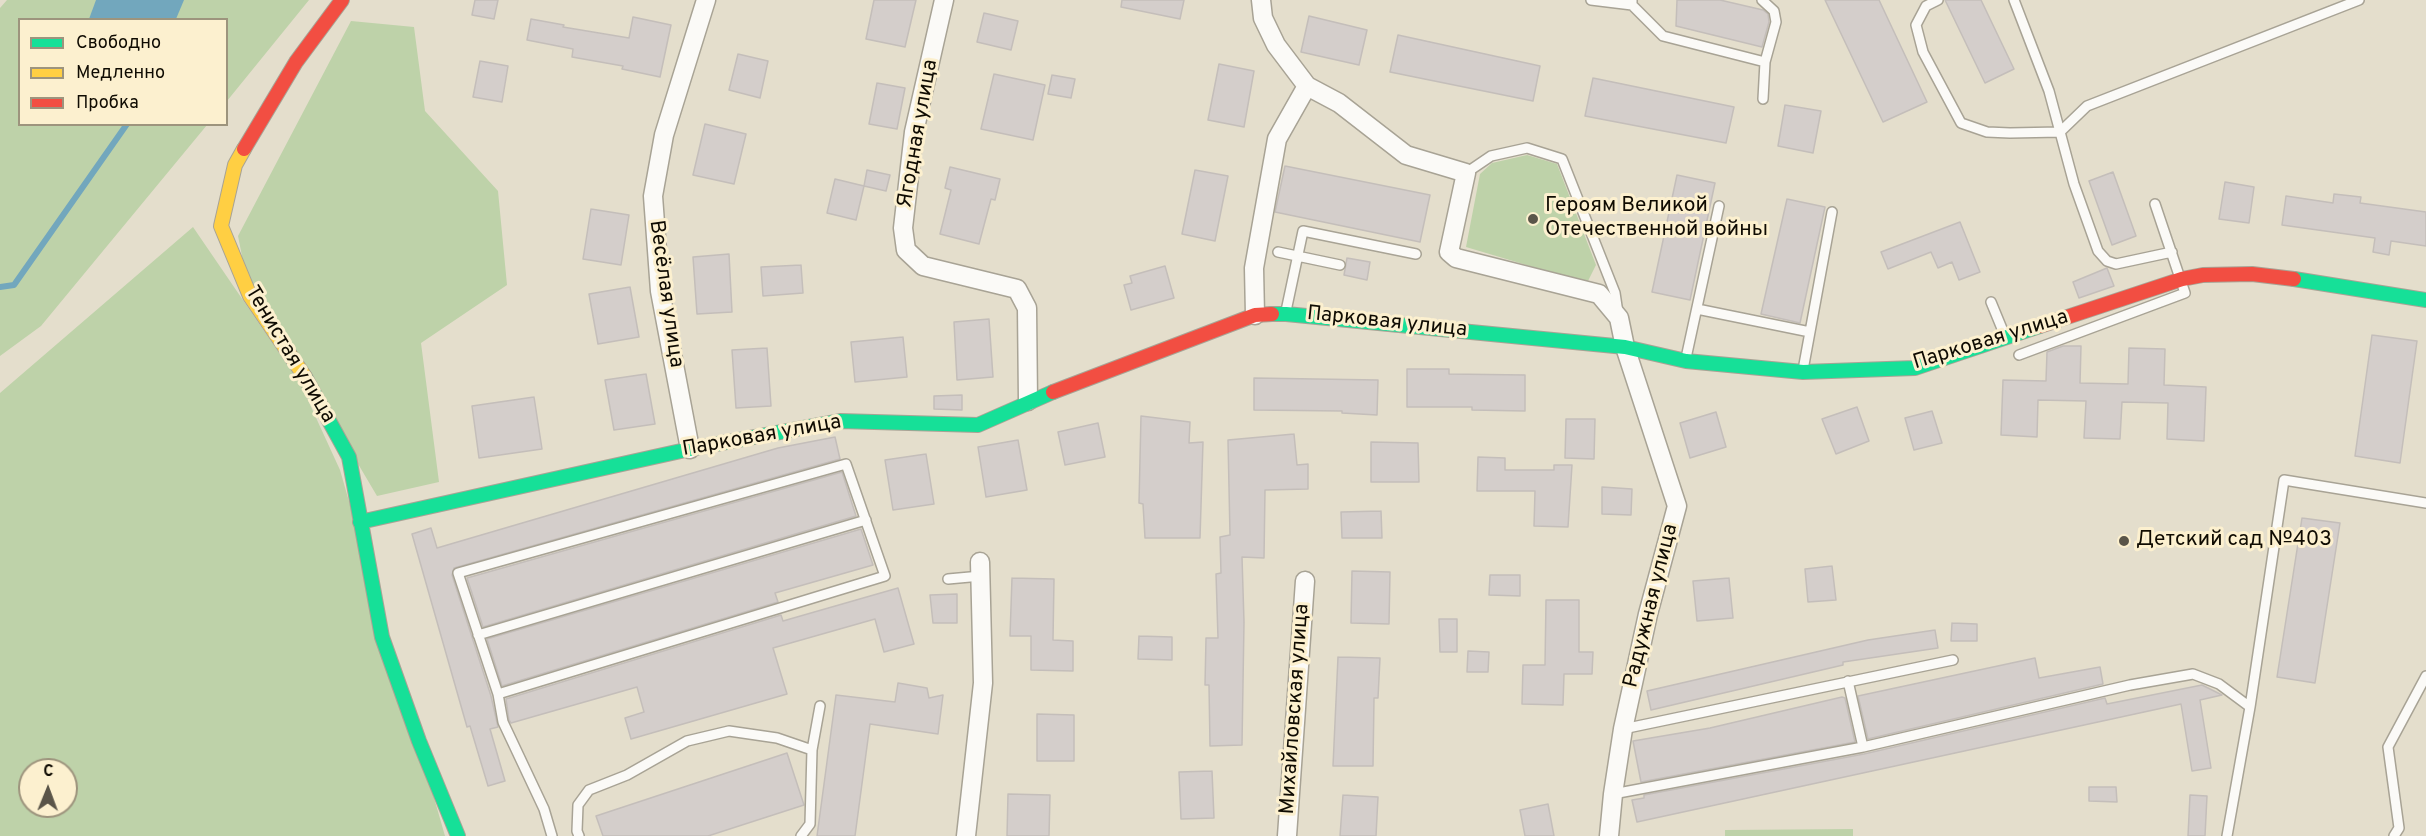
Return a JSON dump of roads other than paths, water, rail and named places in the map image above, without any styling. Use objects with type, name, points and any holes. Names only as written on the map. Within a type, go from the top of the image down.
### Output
[{"type":"street","name":"Тенистая улица","points":[[342,0],[296,62],[235,165],[221,226],[250,296],[312,386],[349,457],[382,638],[419,741],[458,836]]},
{"type":"street","name":"Весёлая улица","points":[[690,449],[660,291],[653,196],[664,135],[706,0]]},
{"type":"street","name":"Ягодная улица","points":[[944,0],[914,132],[903,228],[906,250],[923,266],[1017,289],[1027,308],[1028,401]]},
{"type":"street","points":[[1261,0],[1263,18],[1276,45],[1307,86],[1339,103],[1406,155],[1466,173],[1449,252],[1456,258],[1599,294],[1619,318]]},
{"type":"street","points":[[1255,315],[1254,268],[1277,139],[1307,86]]},
{"type":"street","name":"Парковая улица","points":[[360,522],[690,449],[840,421],[978,425],[1028,401],[1255,315],[1286,314],[1625,347],[1686,361],[1803,372],[1915,368],[2182,279],[2203,275],[2252,274],[2315,281],[2426,300]]},
{"type":"street","name":"Радужная улица","points":[[1609,836],[1623,729],[1648,614],[1677,506],[1625,347],[1619,318]]},
{"type":"street","points":[[966,836],[983,683],[981,569]]},
{"type":"street","name":"Михайловская улица","points":[[1287,836],[1305,581]]},
{"type":"lane","points":[[1591,0],[1632,3],[1663,36],[1765,62]]},
{"type":"lane","points":[[1762,0],[1774,11],[1776,22],[1765,62],[1763,99]]},
{"type":"lane","points":[[1938,0],[1926,6],[1916,25],[1923,52],[1961,123],[1988,132],[2060,132],[2086,106],[2359,0]]},
{"type":"lane","points":[[2014,0],[2049,91],[2074,184],[2098,251],[2107,261],[2116,264],[2172,252]]},
{"type":"lane","points":[[1466,173],[1491,156],[1527,148],[1562,159],[1615,293],[1619,318]]},
{"type":"lane","points":[[2019,355],[2186,293],[2156,204]]},
{"type":"lane","points":[[1686,361],[1719,206]]},
{"type":"lane","points":[[1803,372],[1832,213]]},
{"type":"lane","points":[[1286,314],[1303,231],[1416,254]]},
{"type":"lane","points":[[1278,252],[1340,265]]},
{"type":"lane","points":[[1991,302],[2005,338]]},
{"type":"lane","points":[[1697,309],[1810,333]]},
{"type":"lane","points":[[498,694],[885,576],[846,464],[458,573],[498,694],[503,722],[544,809],[552,836]]},
{"type":"lane","points":[[2227,836],[2250,707],[2284,480],[2426,503]]},
{"type":"lane","points":[[478,634],[867,520]]},
{"type":"lane","points":[[948,579],[981,569]]},
{"type":"lane","points":[[1623,729],[1953,660]]},
{"type":"lane","points":[[1613,794],[1863,747],[2130,685],[2193,674],[2219,684],[2250,707]]},
{"type":"lane","points":[[2394,836],[2399,828],[2388,747],[2426,676]]},
{"type":"lane","points":[[1848,681],[1863,747]]},
{"type":"lane","points":[[801,836],[810,824],[812,750],[820,706]]},
{"type":"lane","points":[[579,836],[577,831],[578,805],[589,790],[627,775],[687,741],[729,731],[777,738],[812,750]]},
{"type":"water","points":[[96,0],[184,0],[176,18],[89,18]]},
{"type":"waterway","points":[[0,287],[14,285],[126,126]]},
{"type":"place","name":"Героям Великой Отечественной войны","points":[[1533,219]]},
{"type":"place","name":"Детский сад №403","points":[[2124,541]]}]
